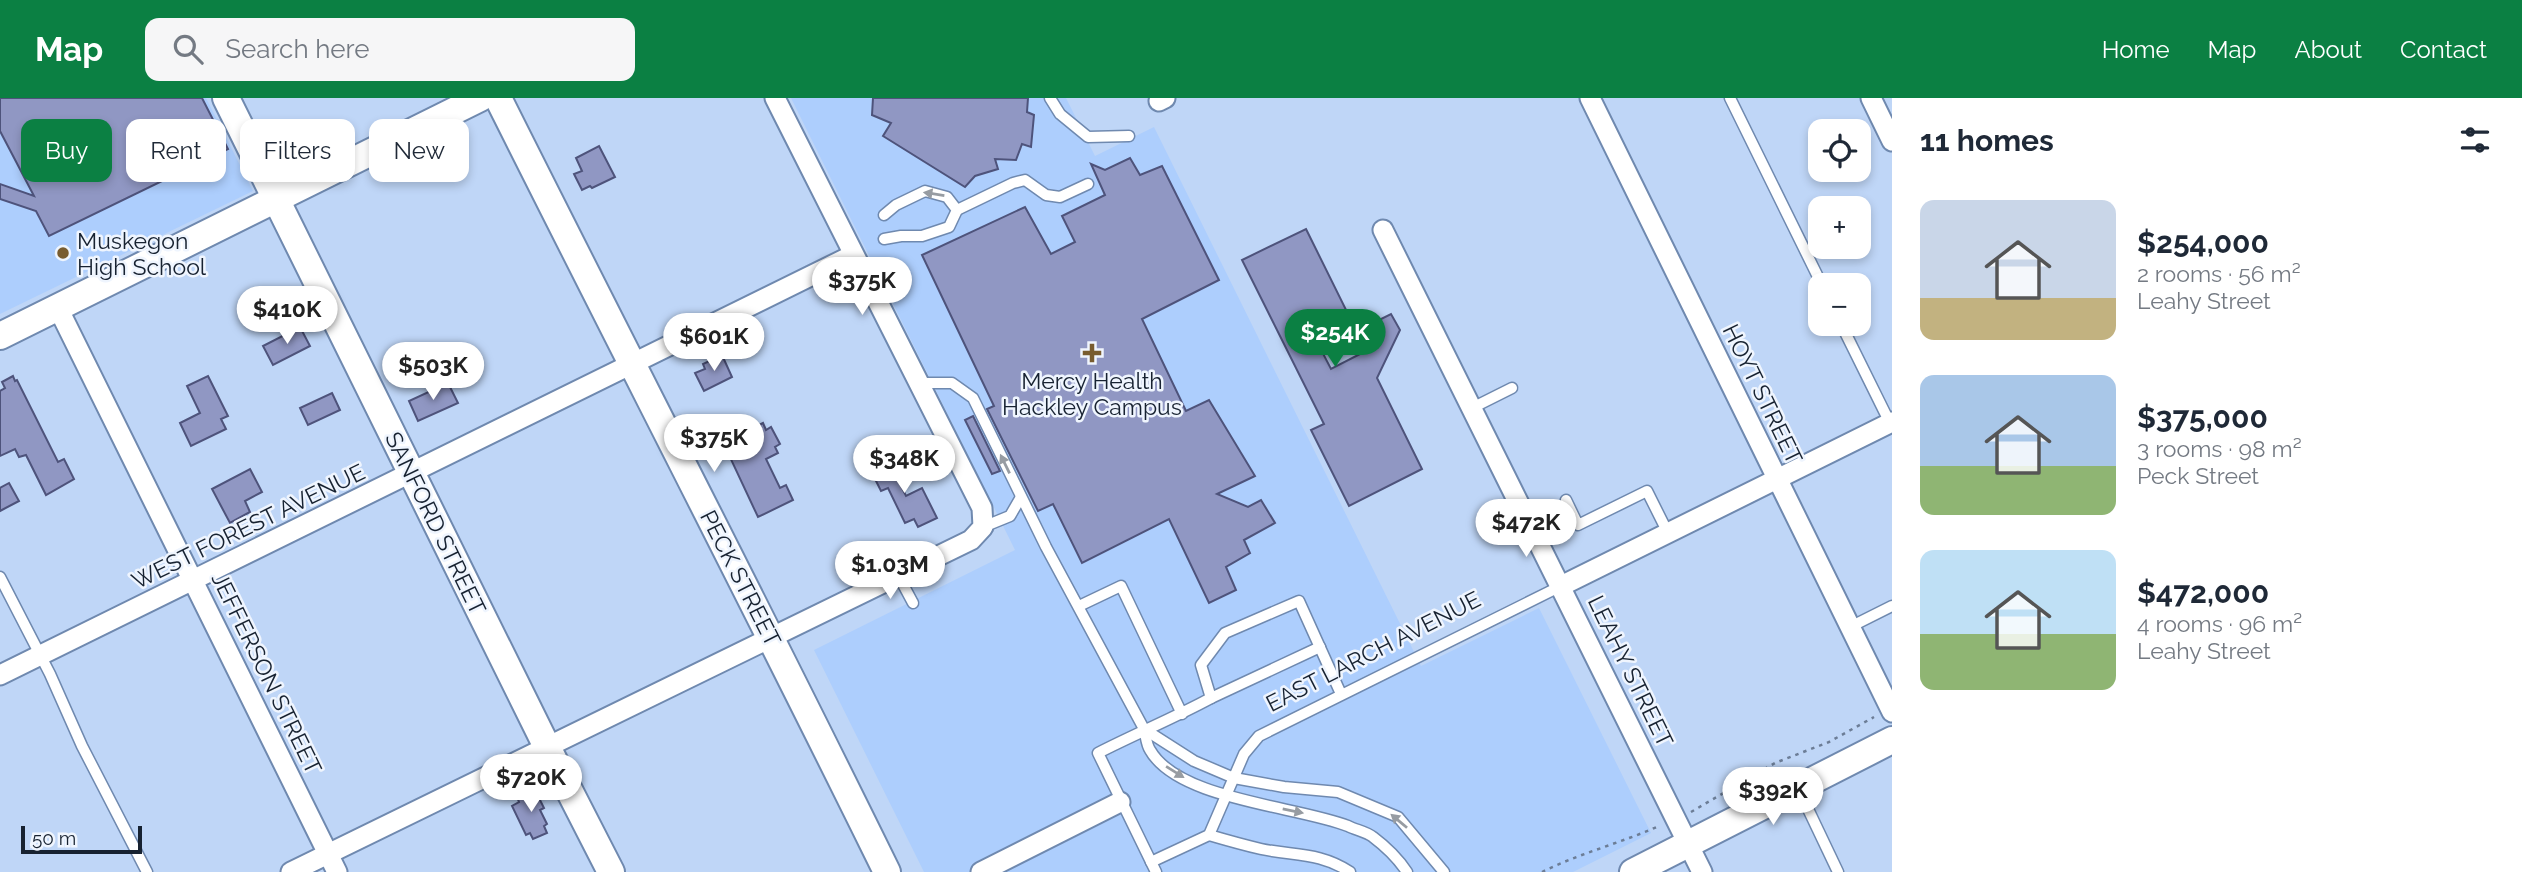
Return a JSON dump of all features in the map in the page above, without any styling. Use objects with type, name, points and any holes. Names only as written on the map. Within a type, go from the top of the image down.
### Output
[{"type":"street","name":"SANFORD STREET","points":[[226,98],[611,872]]},
{"type":"street","points":[[0,337],[480,98]]},
{"type":"street","name":"PECK STREET","points":[[498,98],[771,636],[887,872]]},
{"type":"street","points":[[291,872],[546,745],[971,540],[984,527],[982,508],[775,98]]},
{"type":"street","name":"HOYT STREET","points":[[1590,98],[1891,710]]},
{"type":"street","points":[[1871,98],[1892,141]]},
{"type":"street","name":"LEAHY STREET","points":[[1383,230],[1702,872]]},
{"type":"street","name":"WEST FOREST AVENUE","points":[[0,675],[853,255]]},
{"type":"street","name":"JEFFERSON STREET","points":[[58,307],[337,872]]},
{"type":"street","name":"EAST LARCH AVENUE","points":[[1561,586],[1891,422]]},
{"type":"street","points":[[1633,872],[1892,740]]},
{"type":"street","points":[[985,871],[1120,803]]},
{"type":"lane","points":[[1050,98],[1060,114],[1088,137],[1129,136]]},
{"type":"lane","points":[[1730,98],[1816,273]]},
{"type":"lane","points":[[884,239],[922,236],[949,228],[957,210],[1026,180],[1046,195],[1060,197],[1088,184]]},
{"type":"lane","points":[[884,215],[896,205],[925,191],[947,197],[957,210]]},
{"type":"lane","points":[[1847,336],[1891,422]]},
{"type":"lane","points":[[918,383],[952,383],[973,398],[1046,547],[1144,729],[1149,750],[1170,771],[1198,785],[1226,795],[1326,818],[1372,836],[1407,872]]},
{"type":"lane","points":[[1472,408],[1513,388]]},
{"type":"lane","points":[[1566,500],[1578,525],[1647,491],[1668,533]]},
{"type":"lane","points":[[984,527],[1010,516],[1021,497]]},
{"type":"lane","points":[[897,575],[913,603]]},
{"type":"lane","points":[[0,577],[147,872]]},
{"type":"lane","points":[[1079,606],[1121,586],[1182,714]]},
{"type":"lane","name":"EAST LARCH AVENUE","points":[[1209,835],[1244,754],[1259,736],[1561,586]]},
{"type":"lane","points":[[1211,698],[1201,665],[1225,633],[1299,601],[1341,694]]},
{"type":"lane","points":[[1850,627],[1892,606]]},
{"type":"lane","points":[[1320,646],[1098,753],[1153,867],[1209,835],[1264,849],[1304,853],[1336,863],[1350,872]]},
{"type":"lane","points":[[1144,729],[1194,761],[1234,778],[1284,787],[1338,792],[1398,817],[1444,872]]},
{"type":"lane","points":[[1798,788],[1838,872]]},
{"type":"path","points":[[1542,872],[1566,860],[1624,841],[1699,808],[1775,763],[1829,742],[1891,710]]},
{"type":"shaded area","name":"Muskegon High School","points":[[0,98],[206,98],[217,119],[126,119],[126,182],[226,182],[226,138],[240,165],[240,182],[248,182],[253,191],[0,314]]},
{"type":"shaded area","name":"Mercy Health Hackley Campus","points":[[791,98],[1066,98],[1095,156],[1154,127],[1421,666],[1539,608],[1651,833],[1573,872],[924,872],[814,650],[1015,550]]},
{"type":"building","points":[[0,98],[202,98],[213,119],[126,119],[126,182],[160,182],[49,236],[36,211],[0,199],[0,184],[34,196],[27,182],[112,182],[112,119],[21,119],[21,171],[0,131]]},
{"type":"building","points":[[873,98],[1028,98],[1027,112],[1034,115],[1031,147],[1022,144],[1016,160],[995,159],[998,169],[975,176],[965,187],[883,136],[891,123],[872,115]]},
{"type":"building","points":[[599,146],[615,177],[582,190],[574,174],[582,171],[576,158]]},
{"type":"building","points":[[1130,158],[1140,175],[1162,166],[1219,280],[1142,319],[1186,411],[1209,400],[1255,476],[1217,494],[1248,507],[1261,500],[1275,523],[1244,540],[1250,553],[1226,567],[1236,590],[1209,603],[1169,519],[1082,563],[1053,504],[1038,511],[987,409],[994,406],[922,255],[1025,207],[1051,254],[1075,242],[1062,216],[1105,195],[1091,164],[1105,170]]},
{"type":"building","points":[[1306,229],[1354,326],[1318,344],[1331,369],[1364,352],[1371,324],[1391,314],[1400,330],[1377,378],[1422,469],[1349,506],[1311,430],[1324,424],[1242,260]]},
{"type":"building","points":[[300,327],[310,346],[273,365],[263,346]]},
{"type":"building","points":[[722,355],[732,377],[704,391],[695,373],[705,369],[703,364]]},
{"type":"building","points":[[13,376],[58,462],[64,459],[74,479],[46,495],[26,455],[19,457],[15,449],[0,456],[0,391],[5,388],[2,382]]},
{"type":"building","points":[[208,376],[228,416],[221,419],[226,429],[191,446],[180,423],[200,413],[187,386]]},
{"type":"building","points":[[448,383],[458,403],[418,421],[409,401]]},
{"type":"building","points":[[332,393],[340,410],[308,425],[300,408]]},
{"type":"building","points":[[973,416],[1000,471],[992,474],[965,420]]},
{"type":"building","points":[[763,423],[766,430],[771,427],[780,444],[775,447],[778,453],[766,459],[780,488],[786,485],[793,500],[758,517],[728,453],[733,450],[728,441]]},
{"type":"building","points":[[898,458],[904,469],[895,474],[906,496],[922,488],[937,518],[918,527],[914,519],[905,523],[888,488],[881,491],[871,471]]},
{"type":"building","points":[[250,469],[262,492],[245,501],[250,512],[230,523],[212,489]]},
{"type":"building","points":[[9,483],[19,501],[0,511],[0,488]]},
{"type":"building","points":[[534,788],[544,808],[540,810],[547,824],[544,826],[547,833],[533,839],[530,833],[526,835],[512,806],[519,802],[517,797]]},
{"type":"place","name":"Muskegon High School","points":[[63,253]]},
{"type":"place","name":"Mercy Health Hackley Campus","points":[[1092,353]]}]
